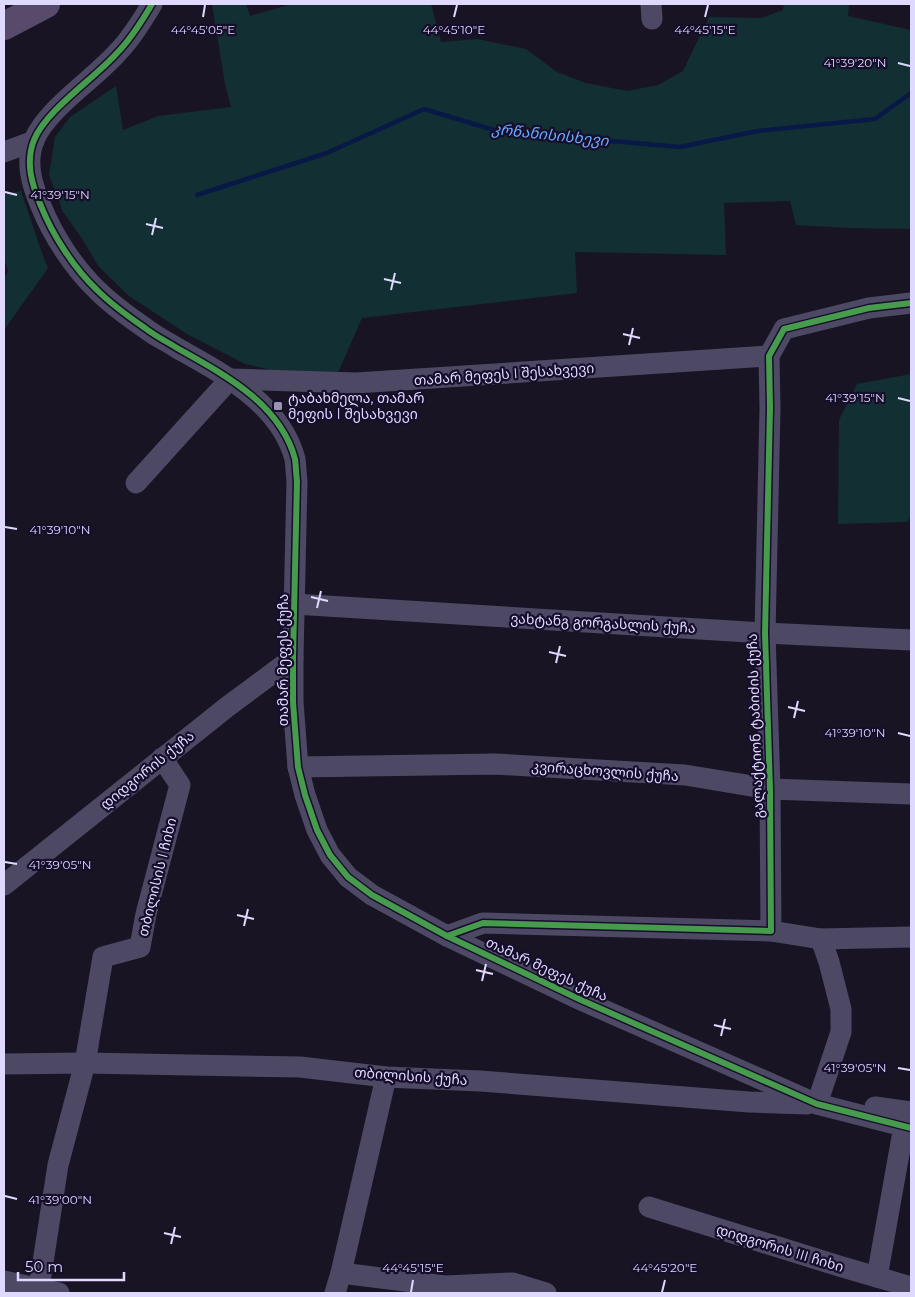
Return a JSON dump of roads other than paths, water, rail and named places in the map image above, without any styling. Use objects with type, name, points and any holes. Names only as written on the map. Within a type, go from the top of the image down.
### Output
[{"type":"main road","points":[[4,26],[46,4]]},
{"type":"street","name":"თამარ მეფეს ქუჩა","points":[[152,4],[142,22],[117,53],[58,108],[42,127],[34,141],[30,160],[33,185],[46,218],[73,263],[98,291],[146,329],[230,379],[274,417],[286,435],[295,459],[297,481],[293,702],[298,767],[304,795],[317,830],[330,855],[348,877],[372,895],[447,936],[581,1000],[817,1104]]},
{"type":"street","points":[[4,152],[34,141]]},
{"type":"street","points":[[769,356],[784,329],[869,308],[911,303]]},
{"type":"street","name":"თამარ მეფეს I შესახვევი","points":[[230,379],[356,384],[769,356]]},
{"type":"street","name":"გალაქტიონ ტაბიძის ქუჩა","points":[[769,356],[770,408],[765,632],[770,789],[771,931]]},
{"type":"street","points":[[136,483],[230,379]]},
{"type":"street","name":"ვახტანგ გორგასლის ქუჩა","points":[[294,604],[911,640]]},
{"type":"street","name":"დიდგორის ქუჩა","points":[[4,885],[162,758],[293,658]]},
{"type":"street","name":"თბილისის I ჩიხი","points":[[85,1063],[103,957],[140,947],[146,914],[180,786],[162,758]]},
{"type":"street","name":"კვირაცხოვლის ქუჩა","points":[[298,767],[495,764],[685,776],[770,789],[911,794]]},
{"type":"street","points":[[447,936],[483,923],[771,931],[821,939],[911,937]]},
{"type":"street","points":[[817,1104],[841,1032],[841,1009],[821,939]]},
{"type":"street","points":[[4,1281],[44,1292],[58,1165],[85,1063]]},
{"type":"street","name":"თბილისის ქუჩა","points":[[4,1064],[85,1063],[300,1067],[386,1077],[480,1080],[749,1102],[882,1107],[909,1122]]},
{"type":"street","points":[[335,1293],[386,1077]]},
{"type":"street","points":[[877,1277],[909,1122]]},
{"type":"street","name":"დიდგორის III ჩიხი","points":[[649,1207],[911,1287]]},
{"type":"street","points":[[341,1273],[445,1286],[513,1283],[546,1293]]},
{"type":"waterway","name":"კრწანისისხევი","points":[[197,195],[327,153],[424,109],[497,131],[680,147],[758,131],[875,119],[911,93]]},
{"type":"place","name":"ტაბახმელა, თამარ მეფის I შესახვევი","points":[[278,406]]}]
